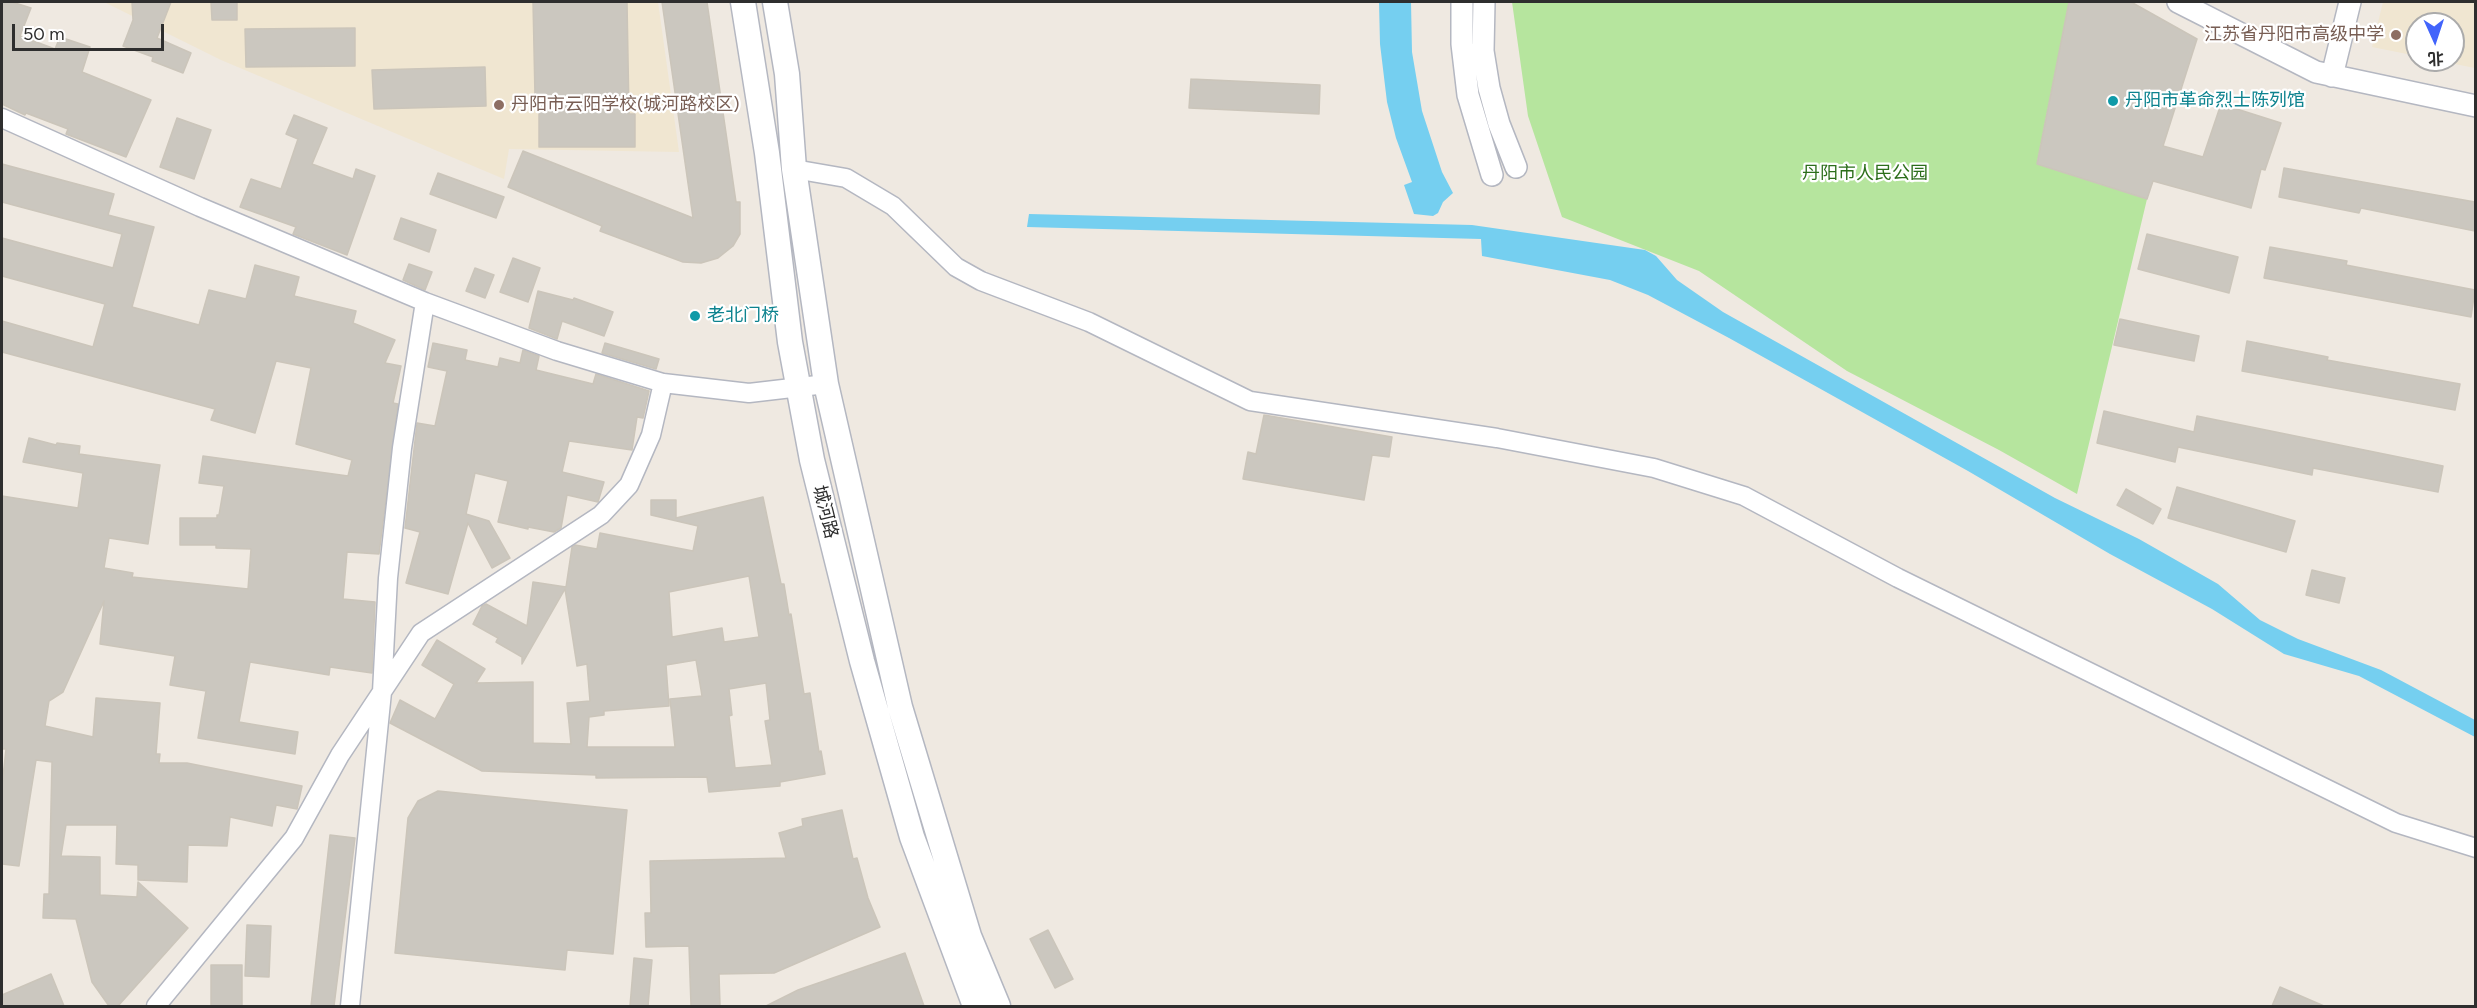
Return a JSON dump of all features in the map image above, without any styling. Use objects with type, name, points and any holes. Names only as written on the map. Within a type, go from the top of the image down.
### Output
[{"type":"main road","name":"城河路","points":[[743,2],[767,153],[790,342],[812,460],[875,705],[912,837],[975,1006]]},
{"type":"main road","name":"城河路","points":[[775,2],[787,74],[794,169],[826,384],[900,707],[969,936],[998,1006]]},
{"type":"street","points":[[1462,2],[1461,44],[1468,95],[1492,175]]},
{"type":"street","points":[[1484,2],[1483,51],[1489,88],[1499,124],[1516,167]]},
{"type":"street","points":[[2178,2],[2316,72],[2475,106]]},
{"type":"street","points":[[2332,76],[2350,2]]},
{"type":"street","points":[[2,118],[200,207],[425,302],[557,351],[663,383],[749,393],[826,384]]},
{"type":"street","points":[[794,169],[846,178],[893,206],[956,267],[981,281],[1089,322],[1250,400],[1497,438],[1654,468],[1744,496],[1898,578],[2385,818],[2475,848]]},
{"type":"street","points":[[350,1006],[382,692],[388,578],[402,448],[425,302]]},
{"type":"street","points":[[156,1006],[294,837],[340,755],[421,633],[601,515],[629,485],[651,435],[663,383]]},
{"type":"shaded area","name":"丹阳市云阳学校(城河路校区)","points":[[104,2],[658,2],[679,152],[509,149],[504,179],[221,60]]},
{"type":"shaded area","name":"江苏省丹阳市高级中学","points":[[2383,2],[2475,2],[2475,68],[2465,66],[2465,12],[2405,12],[2405,54],[2372,47]]},
{"type":"green space","name":"丹阳市人民公园","points":[[1512,2],[2069,2],[2037,163],[2147,199],[2077,494],[1999,450],[1847,371],[1699,271],[1562,217],[1528,116]]},
{"type":"water","points":[[1379,2],[1411,2],[1412,52],[1422,111],[1442,172],[1453,193],[1443,202],[1438,213],[1433,216],[1414,214],[1404,185],[1412,182],[1396,138],[1387,102],[1380,44]]},
{"type":"water","points":[[1029,214],[1472,225],[1645,250],[1656,256],[1677,280],[1723,312],[2055,498],[2139,539],[2218,584],[2260,620],[2298,639],[2381,670],[2475,720],[2475,737],[2359,676],[2284,654],[2212,609],[2110,554],[1968,471],[1729,338],[1648,295],[1610,280],[1482,256],[1481,239],[1027,227]]},
{"type":"building","points":[[2,2],[12,2],[31,8],[20,36],[55,49],[60,37],[90,47],[82,72],[151,100],[126,157],[66,134],[68,129],[26,113],[25,115],[2,104]]},
{"type":"building","points":[[132,2],[171,2],[157,38],[191,53],[183,73],[152,61],[153,57],[123,46],[133,20]]},
{"type":"building","points":[[211,2],[237,2],[237,20],[212,20]]},
{"type":"building","points":[[533,2],[627,2],[629,114],[635,114],[635,147],[539,147],[539,96],[535,96]]},
{"type":"building","points":[[662,2],[707,2],[736,202],[740,202],[740,234],[733,246],[718,258],[701,263],[683,262],[600,231],[602,226],[508,187],[523,151],[693,218]]},
{"type":"building","name":"丹阳市革命烈士陈列馆","points":[[2069,2],[2131,2],[2197,39],[2163,146],[2203,157],[2221,104],[2281,123],[2265,170],[2261,169],[2251,208],[2153,181],[2147,199],[2037,164]]},
{"type":"building","points":[[355,28],[355,66],[246,67],[245,29]]},
{"type":"building","points":[[485,67],[486,106],[374,109],[372,70]]},
{"type":"building","points":[[1191,79],[1320,85],[1319,114],[1189,108]]},
{"type":"building","points":[[294,115],[327,128],[312,164],[353,179],[356,169],[375,176],[347,255],[293,234],[296,227],[240,207],[251,179],[281,189],[298,139],[286,134]]},
{"type":"building","points":[[177,118],[211,130],[194,179],[160,167]]},
{"type":"building","points":[[2,164],[114,194],[108,215],[154,227],[132,307],[199,325],[209,290],[246,299],[255,265],[299,277],[294,296],[356,311],[353,323],[395,340],[385,363],[401,366],[393,403],[398,404],[379,554],[347,552],[343,599],[375,602],[372,673],[330,667],[329,675],[250,662],[239,722],[298,732],[295,754],[198,738],[206,691],[170,685],[175,656],[100,644],[104,601],[63,692],[49,701],[45,726],[93,737],[96,698],[160,703],[156,754],[160,754],[159,763],[187,763],[302,786],[297,809],[276,805],[272,826],[230,817],[227,846],[188,845],[187,882],[138,880],[138,865],[116,864],[117,825],[66,825],[61,856],[100,857],[100,895],[137,897],[138,882],[188,928],[118,1006],[109,1006],[92,982],[76,919],[43,918],[44,894],[49,894],[52,762],[36,760],[19,866],[2,864],[2,786],[6,749],[2,749],[2,496],[78,508],[83,473],[23,462],[29,438],[56,445],[57,443],[80,446],[79,454],[160,465],[148,544],[109,538],[104,568],[133,573],[132,577],[248,589],[251,549],[216,548],[216,545],[180,545],[180,518],[217,518],[219,515],[224,486],[199,483],[203,456],[348,476],[352,460],[296,444],[311,368],[276,361],[255,433],[211,420],[215,409],[2,352],[2,321],[93,347],[105,304],[2,276],[2,238],[113,268],[122,234],[2,202]]},
{"type":"building","points":[[2284,168],[2475,202],[2475,231],[2361,208],[2359,213],[2279,197]]},
{"type":"building","points":[[438,173],[504,197],[496,218],[430,194]]},
{"type":"building","points":[[401,218],[436,230],[429,252],[394,239]]},
{"type":"building","points":[[2147,234],[2238,257],[2229,293],[2138,269]]},
{"type":"building","points":[[2270,247],[2347,261],[2346,265],[2475,290],[2471,317],[2264,278]]},
{"type":"building","points":[[513,258],[540,268],[528,302],[500,292]]},
{"type":"building","points":[[409,264],[432,272],[425,290],[403,280]]},
{"type":"building","points":[[475,268],[494,275],[485,298],[466,291]]},
{"type":"building","points":[[538,291],[573,300],[574,298],[613,312],[604,336],[562,321],[557,339],[529,328]]},
{"type":"building","points":[[2120,319],[2199,336],[2194,361],[2114,345]]},
{"type":"building","points":[[2247,341],[2328,357],[2327,360],[2460,384],[2455,410],[2242,371]]},
{"type":"building","points":[[433,343],[467,350],[465,360],[498,367],[500,358],[520,363],[523,350],[539,356],[536,370],[593,384],[596,374],[649,391],[643,418],[637,417],[632,450],[569,441],[562,472],[604,482],[598,502],[567,495],[561,528],[554,532],[498,522],[508,481],[475,473],[466,514],[489,521],[510,558],[492,568],[468,523],[448,594],[406,583],[420,532],[405,528],[417,423],[435,426],[447,371],[428,367]]},
{"type":"building","points":[[605,343],[659,359],[656,369],[602,353]]},
{"type":"building","points":[[2104,411],[2194,432],[2197,416],[2443,466],[2438,492],[2313,468],[2312,475],[2178,447],[2175,462],[2097,443]]},
{"type":"building","points":[[1264,415],[1392,437],[1389,457],[1372,455],[1364,500],[1243,479],[1248,452],[1256,454]]},
{"type":"building","points":[[2177,487],[2295,521],[2286,552],[2168,518]]},
{"type":"building","points":[[2126,489],[2161,509],[2153,524],[2117,505]]},
{"type":"building","points":[[763,497],[781,584],[784,584],[789,615],[791,614],[804,694],[810,693],[819,752],[821,751],[825,774],[780,782],[780,786],[709,792],[707,777],[596,778],[596,775],[482,771],[390,723],[400,700],[435,719],[454,684],[422,665],[437,640],[485,669],[476,683],[533,682],[533,743],[571,744],[567,703],[590,701],[587,664],[577,666],[565,589],[522,664],[522,657],[496,642],[498,638],[473,624],[482,606],[486,604],[527,626],[533,582],[566,587],[572,547],[575,545],[597,549],[600,533],[693,551],[698,526],[651,515],[651,500],[676,500],[676,518]],"holes":[[[749,576],[759,637],[724,642],[722,628],[672,637],[669,592]],[[696,660],[702,696],[670,699],[675,747],[587,747],[589,717],[604,715],[604,711],[669,706],[666,665]],[[766,683],[770,720],[765,721],[772,765],[735,768],[729,716],[732,715],[729,689]]]},
{"type":"building","points":[[2312,570],[2345,578],[2339,603],[2306,595]]},
{"type":"building","points":[[438,791],[627,810],[613,954],[567,950],[565,970],[395,953],[408,818],[418,801]]},
{"type":"building","points":[[842,810],[853,859],[857,858],[868,898],[880,927],[774,973],[719,974],[720,1006],[691,1006],[689,946],[646,947],[645,913],[651,913],[650,861],[786,858],[779,833],[803,826],[802,819]]},
{"type":"building","points":[[330,835],[355,838],[334,1006],[311,1006]]},
{"type":"building","points":[[247,925],[271,926],[269,977],[245,976]]},
{"type":"building","points":[[1048,930],[1073,979],[1055,988],[1030,939]]},
{"type":"building","points":[[905,953],[924,1006],[766,1006],[798,990]]},
{"type":"building","points":[[634,958],[652,960],[648,1006],[630,1006]]},
{"type":"building","points":[[211,965],[242,965],[242,1006],[211,1006]]},
{"type":"building","points":[[51,974],[64,1006],[2,1006],[2,995]]},
{"type":"building","points":[[2280,987],[2324,1006],[2272,1006]]},
{"type":"place","name":"江苏省丹阳市高级中学","points":[[2396,35]]},
{"type":"place","name":"丹阳市革命烈士陈列馆","points":[[2113,101]]},
{"type":"place","name":"丹阳市云阳学校(城河路校区)","points":[[499,105]]},
{"type":"place","name":"老北门桥","points":[[695,316]]}]
